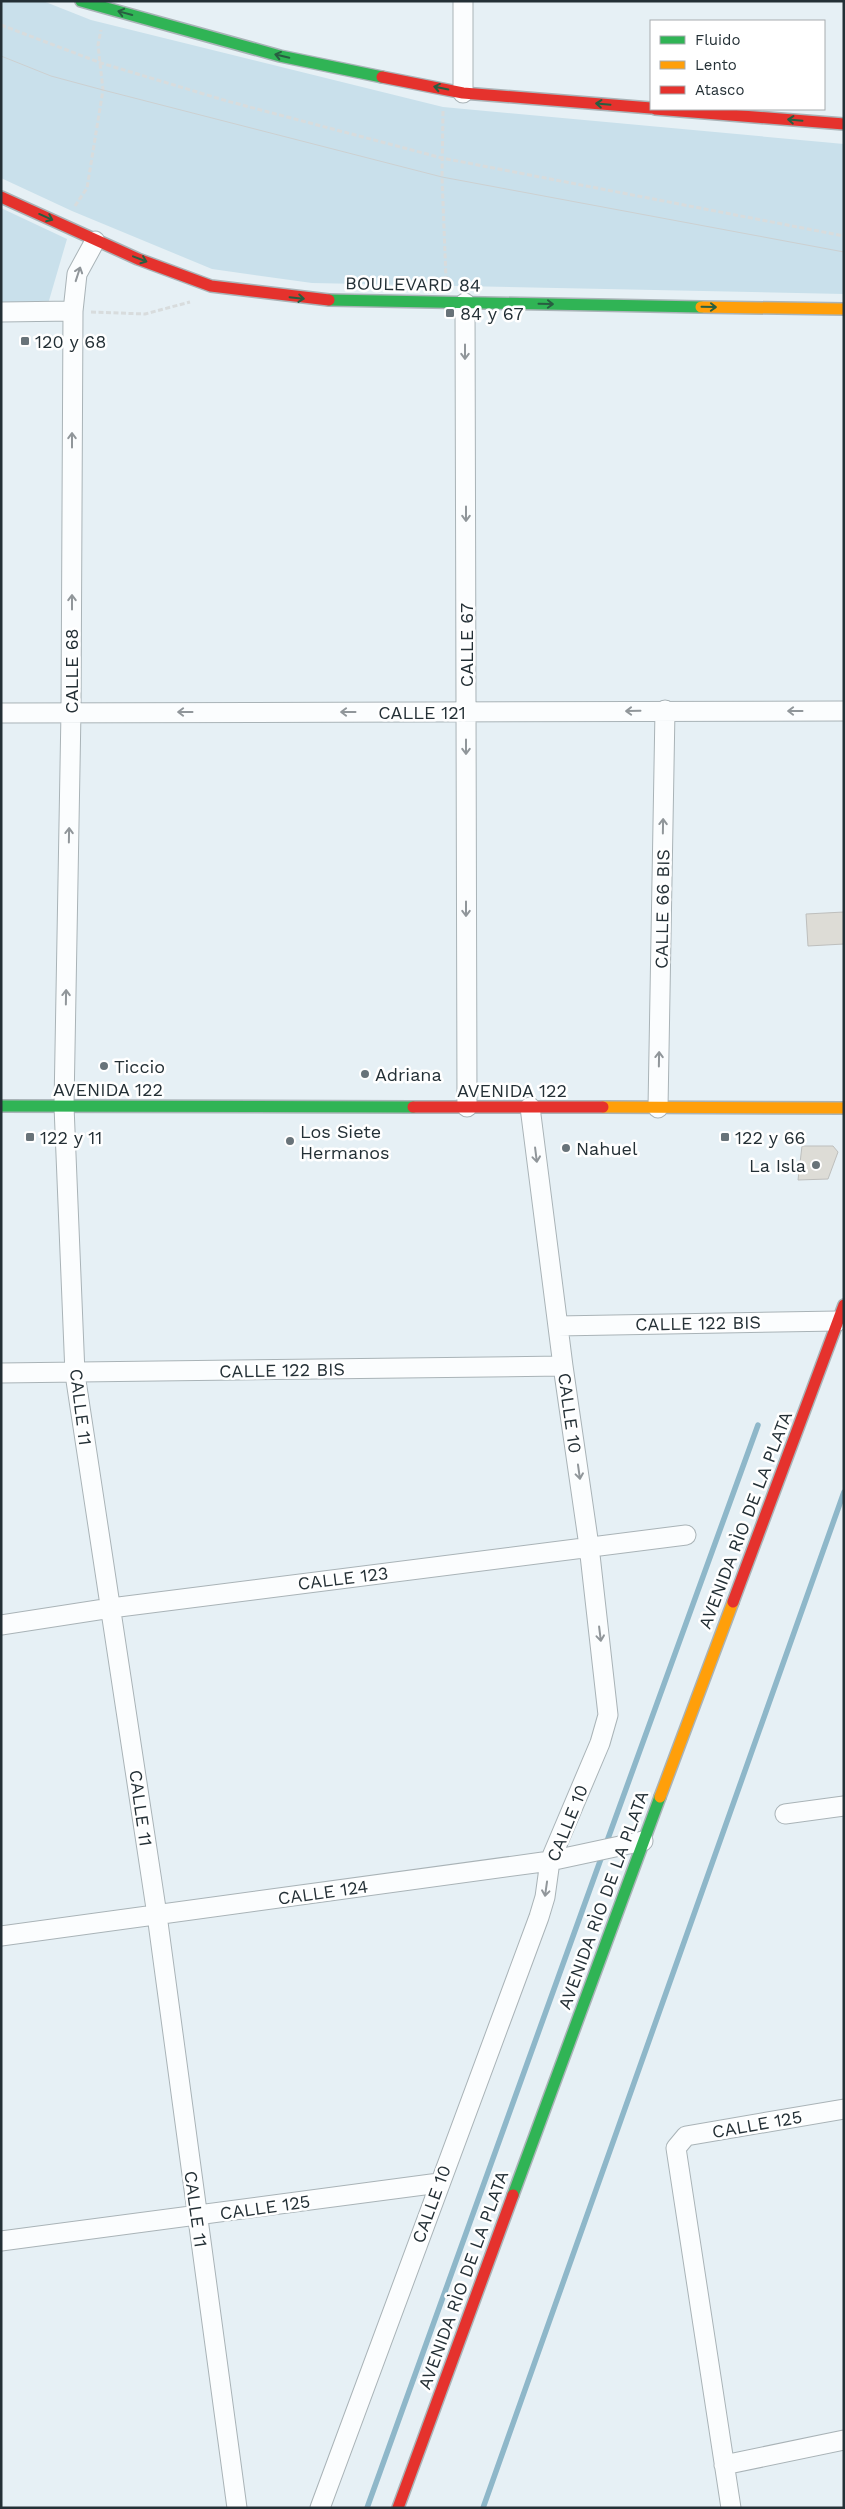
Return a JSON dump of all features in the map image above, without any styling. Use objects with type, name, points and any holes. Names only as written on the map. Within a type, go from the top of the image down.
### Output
[{"type":"main road","points":[[81,1],[280,56],[463,93],[650,108]]},
{"type":"main road","points":[[668,110],[844,124]]},
{"type":"main road","name":"BOULEVARD 84","points":[[1,197],[95,241],[211,286],[314,300],[844,309]]},
{"type":"main road","name":"AVENIDA 122","points":[[1,1106],[844,1108]]},
{"type":"main road","name":"AVENIDA RÌO DE LA PLATA","points":[[398,2508],[643,1841],[841,1313]]},
{"type":"street","points":[[463,1],[463,93]]},
{"type":"street","name":"CALLE 68","points":[[64,1106],[71,712],[73,292],[77,274],[95,241]]},
{"type":"street","name":"CALLE 67","points":[[456,303],[466,712],[467,1107]]},
{"type":"street","points":[[1,312],[73,311]]},
{"type":"street","name":"CALLE 66 BIS","points":[[658,1108],[665,710]]},
{"type":"street","name":"CALLE 121","points":[[1,713],[844,711]]},
{"type":"street","name":"CALLE 11","points":[[64,1106],[75,1374],[157,1915],[237,2508]]},
{"type":"street","name":"CALLE 10","points":[[320,2508],[539,1917],[545,1897],[550,1861],[600,1743],[608,1715],[590,1546],[562,1366],[530,1107]]},
{"type":"street","name":"CALLE 122 BIS","points":[[558,1326],[841,1313]]},
{"type":"street","name":"CALLE 122 BIS","points":[[1,1374],[562,1366]]},
{"type":"street","name":"CALLE 123","points":[[1,1625],[111,1608],[686,1534]]},
{"type":"street","points":[[785,1814],[844,1806]]},
{"type":"street","name":"CALLE 124","points":[[1,1936],[550,1861],[643,1841]]},
{"type":"street","name":"CALLE 125","points":[[724,2465],[676,2148],[686,2136],[844,2109]]},
{"type":"street","name":"CALLE 125","points":[[1,2241],[439,2184]]},
{"type":"street","points":[[731,2508],[724,2465],[844,2440]]},
{"type":"path","points":[[70,229],[72,211],[86,188],[103,90],[98,45],[105,8]]},
{"type":"path","points":[[1,25],[100,63],[227,101],[442,158],[844,236]]},
{"type":"path","points":[[444,88],[442,158],[456,303]]},
{"type":"path","points":[[73,311],[145,314],[187,304],[211,286]]},
{"type":"shaded area","points":[[1,1],[43,1],[91,20],[443,107],[844,144],[844,294],[312,283],[212,269],[72,211],[1,178]]},
{"type":"shaded area","points":[[1,208],[67,239],[48,304],[1,304]]},
{"type":"building","points":[[844,912],[844,944],[808,946],[806,914]]},
{"type":"building","name":"La Isla","points":[[802,1146],[833,1146],[838,1152],[828,1179],[798,1180]]},
{"type":"waterway","points":[[606,1844],[758,1425]]},
{"type":"waterway","points":[[483,2508],[844,1492]]},
{"type":"waterway","points":[[367,2508],[603,1853]]},
{"type":"tram line","points":[[1,56],[51,76],[442,177],[844,252]]},
{"type":"traffic: fast","points":[[81,1],[280,56],[382,77]]},
{"type":"traffic: fast","points":[[329,300],[701,307]]},
{"type":"traffic: fast","points":[[1,1106],[413,1107]]},
{"type":"traffic: fast","points":[[513,2195],[660,1797]]},
{"type":"traffic: slow","points":[[701,307],[844,309]]},
{"type":"traffic: slow","points":[[603,1107],[844,1108]]},
{"type":"traffic: slow","points":[[660,1797],[733,1602]]},
{"type":"traffic: jam","points":[[382,77],[463,93],[650,108]]},
{"type":"traffic: jam","points":[[668,110],[844,124]]},
{"type":"traffic: jam","points":[[1,197],[138,259],[211,286],[329,300]]},
{"type":"traffic: jam","points":[[413,1107],[603,1107]]},
{"type":"traffic: jam","points":[[733,1602],[844,1305]]},
{"type":"traffic: jam","points":[[398,2508],[513,2195]]},
{"type":"place","name":"84 y 67","points":[[450,313]]},
{"type":"place","name":"120 y 68","points":[[25,341]]},
{"type":"place","name":"Ticcio","points":[[104,1066]]},
{"type":"place","name":"Adriana","points":[[365,1074]]},
{"type":"place","name":"122 y 11","points":[[30,1137]]},
{"type":"place","name":"122 y 66","points":[[725,1137]]},
{"type":"place","name":"Los Siete Hermanos","points":[[290,1141]]},
{"type":"place","name":"Nahuel","points":[[566,1148]]},
{"type":"place","name":"La Isla","points":[[816,1165]]}]
